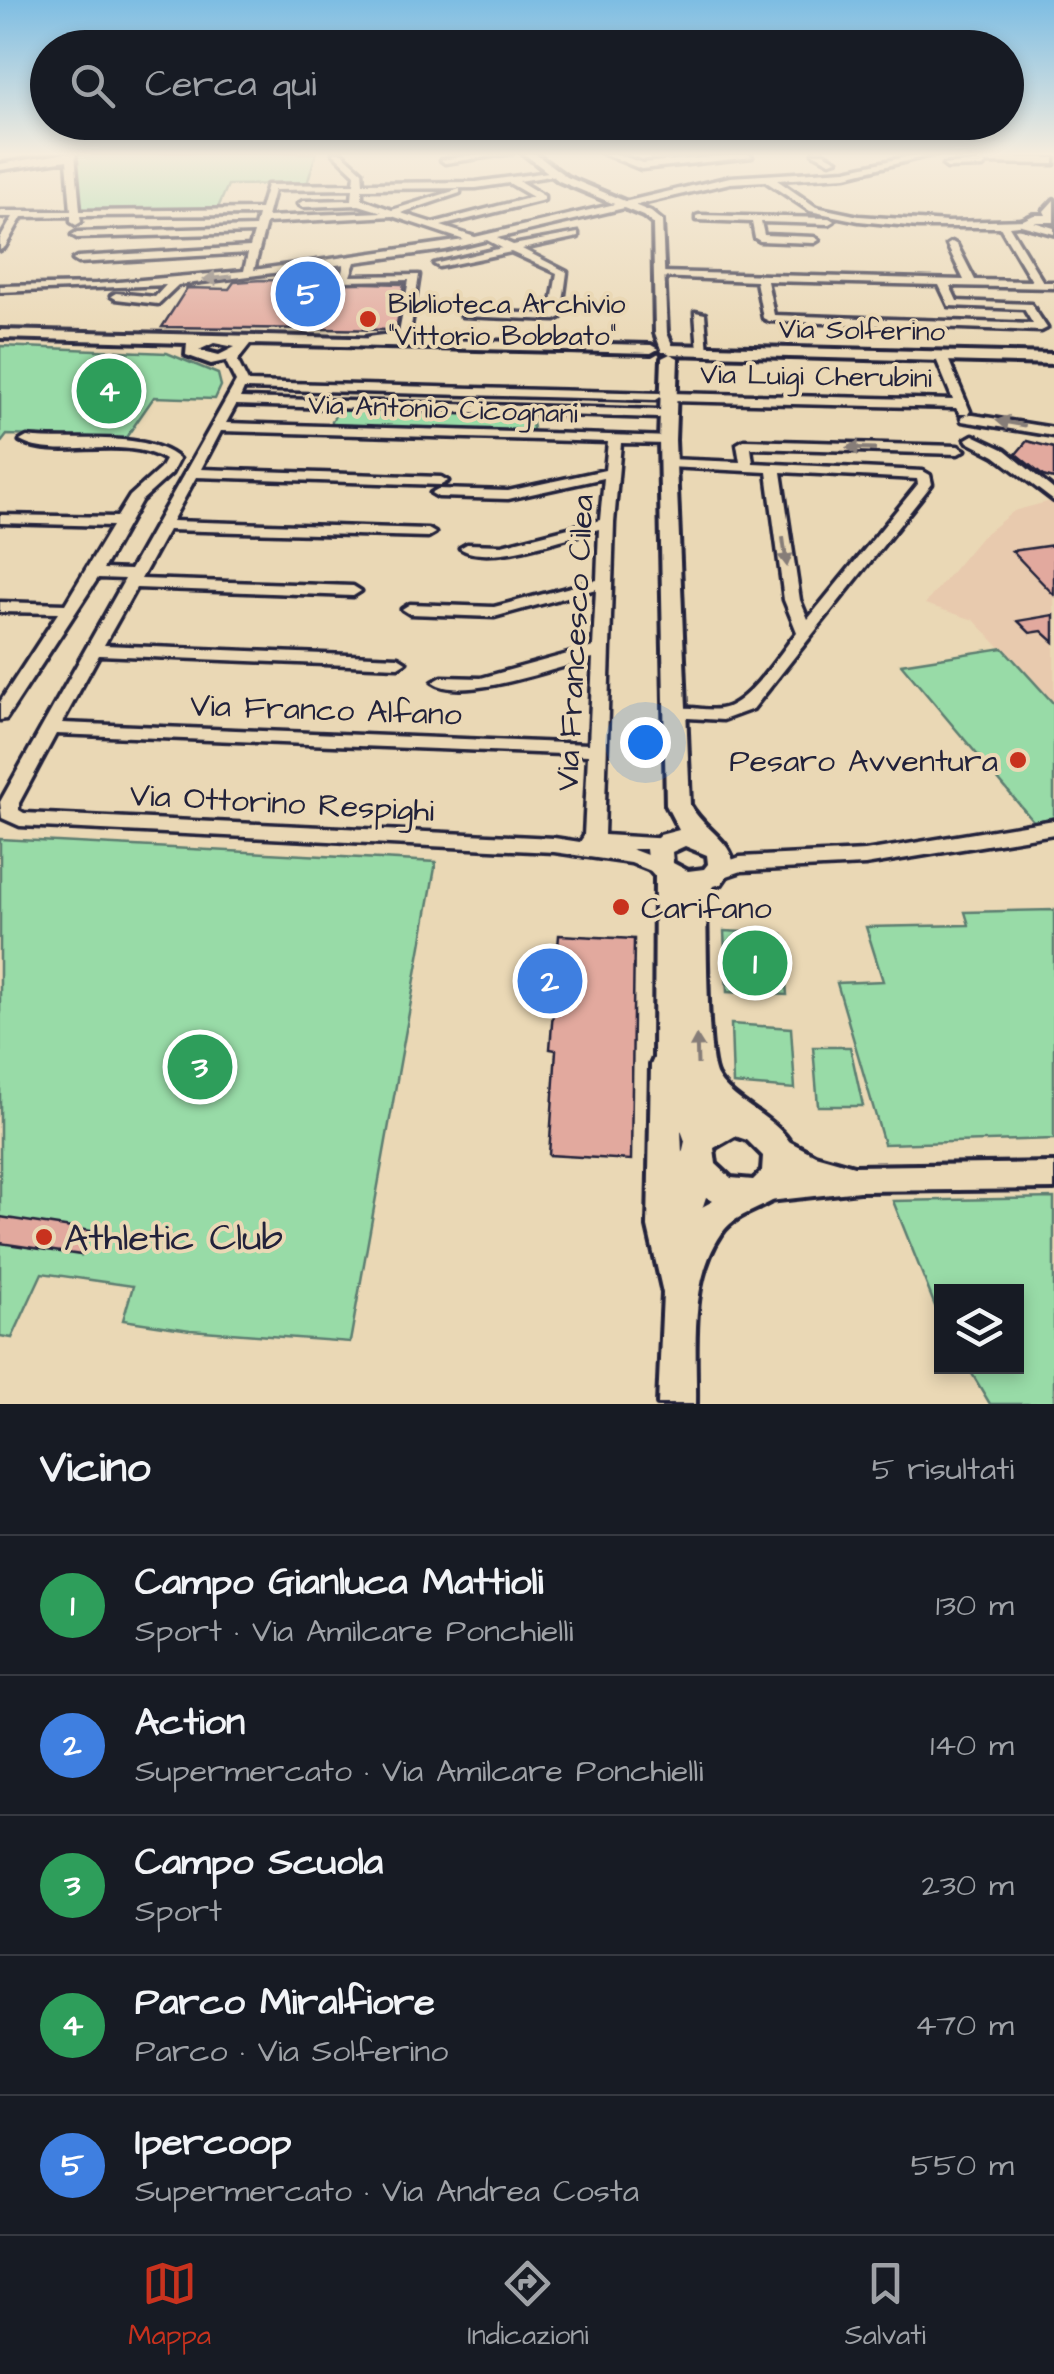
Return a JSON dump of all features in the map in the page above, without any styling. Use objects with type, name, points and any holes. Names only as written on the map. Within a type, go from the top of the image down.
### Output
[{"type":"main road","name":"Via Solferino","points":[[0,337],[213,338],[235,349],[286,344],[704,350],[1054,362]]},
{"type":"main road","name":"Via Solferino","points":[[0,337],[134,344],[198,355],[320,340],[1054,362]]},
{"type":"main road","points":[[198,355],[198,342],[213,338]]},
{"type":"main road","points":[[660,351],[668,463],[678,805],[709,859]]},
{"type":"main road","points":[[677,756],[666,818],[665,857],[665,1227],[678,1290]]},
{"type":"main road","points":[[665,857],[685,836],[709,859]]},
{"type":"main road","points":[[665,857],[685,881],[709,859]]},
{"type":"main road","points":[[678,1290],[710,1220],[762,1191],[781,1170],[776,1147],[760,1130],[722,1108],[709,1093],[697,1066],[693,902],[709,859]]},
{"type":"main road","points":[[667,1052],[701,1156],[718,1188],[743,1196],[762,1191]]},
{"type":"main road","points":[[677,1402],[678,1290],[686,1206],[701,1156],[721,1125],[749,1126]]},
{"type":"street","points":[[0,248],[16,219]]},
{"type":"street","points":[[75,219],[76,288]]},
{"type":"street","points":[[195,219],[261,221]]},
{"type":"street","points":[[77,235],[335,219]]},
{"type":"street","points":[[415,219],[512,249],[562,272],[555,317],[466,314]]},
{"type":"street","points":[[434,224],[457,219]]},
{"type":"street","points":[[0,288],[76,288],[158,300],[175,282],[484,240],[567,219]]},
{"type":"street","points":[[650,219],[658,223],[660,351]]},
{"type":"street","points":[[729,219],[1037,226],[1054,220]]},
{"type":"street","points":[[756,219],[760,238],[814,240]]},
{"type":"street","points":[[248,274],[261,221]]},
{"type":"street","points":[[1003,224],[1039,284]]},
{"type":"street","points":[[1037,226],[1054,246]]},
{"type":"street","points":[[440,264],[575,235]]},
{"type":"street","points":[[952,245],[971,283]]},
{"type":"street","points":[[78,260],[253,250]]},
{"type":"street","points":[[395,253],[397,278]]},
{"type":"street","points":[[351,259],[344,279],[415,278],[405,334]]},
{"type":"street","points":[[660,275],[1054,285]]},
{"type":"street","points":[[761,278],[769,318],[1040,328],[1027,306],[953,304],[943,282]]},
{"type":"street","points":[[58,288],[61,293],[94,291]]},
{"type":"street","points":[[699,314],[704,350]]},
{"type":"street","points":[[1034,317],[1054,318]]},
{"type":"street","points":[[320,340],[405,334],[478,345]]},
{"type":"street","points":[[50,728],[237,391],[242,378],[232,362],[235,349]]},
{"type":"street","points":[[198,355],[228,371],[237,391]]},
{"type":"street","points":[[943,361],[973,439],[1000,452],[1054,496]]},
{"type":"street","name":"Via Luigi Cherubini","points":[[237,391],[964,411],[1054,432]]},
{"type":"street","name":"Via Antonio Cicognani","points":[[217,427],[666,440]]},
{"type":"street","name":"Via Francesco Cilea","points":[[593,846],[606,524],[615,438]]},
{"type":"street","points":[[668,463],[923,475],[973,439]]},
{"type":"street","points":[[2,711],[93,573],[135,499],[171,465],[168,454],[139,447],[27,441]]},
{"type":"street","points":[[747,466],[744,444],[958,450]]},
{"type":"street","points":[[773,466],[792,600],[806,635]]},
{"type":"street","points":[[192,473],[440,487],[508,495],[613,472]]},
{"type":"street","points":[[676,713],[736,712],[747,704],[925,484],[923,475]]},
{"type":"street","points":[[0,519],[124,522]]},
{"type":"street","points":[[163,524],[428,534]]},
{"type":"street","points":[[468,548],[502,549],[606,524]]},
{"type":"street","points":[[93,573],[133,579],[353,591]]},
{"type":"street","points":[[410,608],[494,612],[606,582]]},
{"type":"street","points":[[0,607],[70,609]]},
{"type":"street","points":[[93,650],[398,662]]},
{"type":"street","points":[[442,682],[482,684],[602,650]]},
{"type":"street","name":"Via Franco Alfano","points":[[50,728],[598,750]]},
{"type":"street","name":"Via Ottorino Respighi","points":[[50,728],[8,803],[10,813],[20,819],[593,846],[636,858],[665,857]]},
{"type":"street","points":[[709,859],[740,864],[865,858],[1054,828]]},
{"type":"street","points":[[776,1147],[808,1166],[859,1178]]},
{"type":"street","points":[[762,1191],[859,1178],[1054,1176]]},
{"type":"shaded area","points":[[1054,500],[1054,704],[974,620],[925,604],[981,537],[1014,511]]},
{"type":"green space","points":[[0,346],[167,353],[218,374],[221,386],[215,399],[154,397],[125,439],[7,435],[0,444]]},
{"type":"green space","points":[[339,407],[530,412],[534,434],[329,428]]},
{"type":"green space","name":"Pesaro Avventura","points":[[1003,648],[1054,704],[1054,817],[1034,822],[901,664]]},
{"type":"green space","points":[[0,839],[436,862],[350,1342],[190,1330],[123,1320],[133,1286],[42,1273],[12,1338],[0,1336]]},
{"type":"green space","points":[[1054,910],[1054,1139],[884,1144],[837,983],[883,981],[866,927],[969,925],[965,912]]},
{"type":"green space","points":[[724,931],[782,934],[787,995],[727,992]]},
{"type":"green space","points":[[731,1024],[791,1028],[795,1089],[733,1084]]},
{"type":"green space","points":[[813,1047],[850,1047],[863,1106],[818,1106]]},
{"type":"green space","points":[[1054,1198],[1054,1404],[990,1404],[972,1374],[1024,1374],[1024,1284],[934,1284],[934,1304],[893,1201]]},
{"type":"building","points":[[234,282],[404,284],[396,330],[162,327],[187,288],[229,289]]},
{"type":"building","points":[[1027,441],[1054,448],[1054,479],[1043,476],[1016,454]]},
{"type":"building","points":[[1054,545],[1054,595],[1012,551]]},
{"type":"building","points":[[1054,615],[1054,642],[1042,631],[1030,633],[1018,621]]},
{"type":"building","points":[[559,935],[634,939],[631,1160],[549,1155],[556,1050],[550,1049]]},
{"type":"building","name":"Athletic Club","points":[[0,1217],[91,1231],[81,1255],[0,1243]]},
{"type":"place","name":"Ipercoop","points":[[308,294]]},
{"type":"place","name":"Biblioteca Archivio \"Vittorio Bobbato\"","points":[[368,319]]},
{"type":"place","name":"Parco Miralfiore","points":[[109,391]]},
{"type":"place","name":"Pesaro Avventura","points":[[1018,760]]},
{"type":"place","name":"Carifano","points":[[621,907]]},
{"type":"place","name":"Campo Gianluca Mattioli","points":[[755,963]]},
{"type":"place","name":"Action","points":[[550,981]]},
{"type":"place","name":"Campo Scuola","points":[[200,1067]]},
{"type":"place","name":"Athletic Club","points":[[44,1237]]}]
